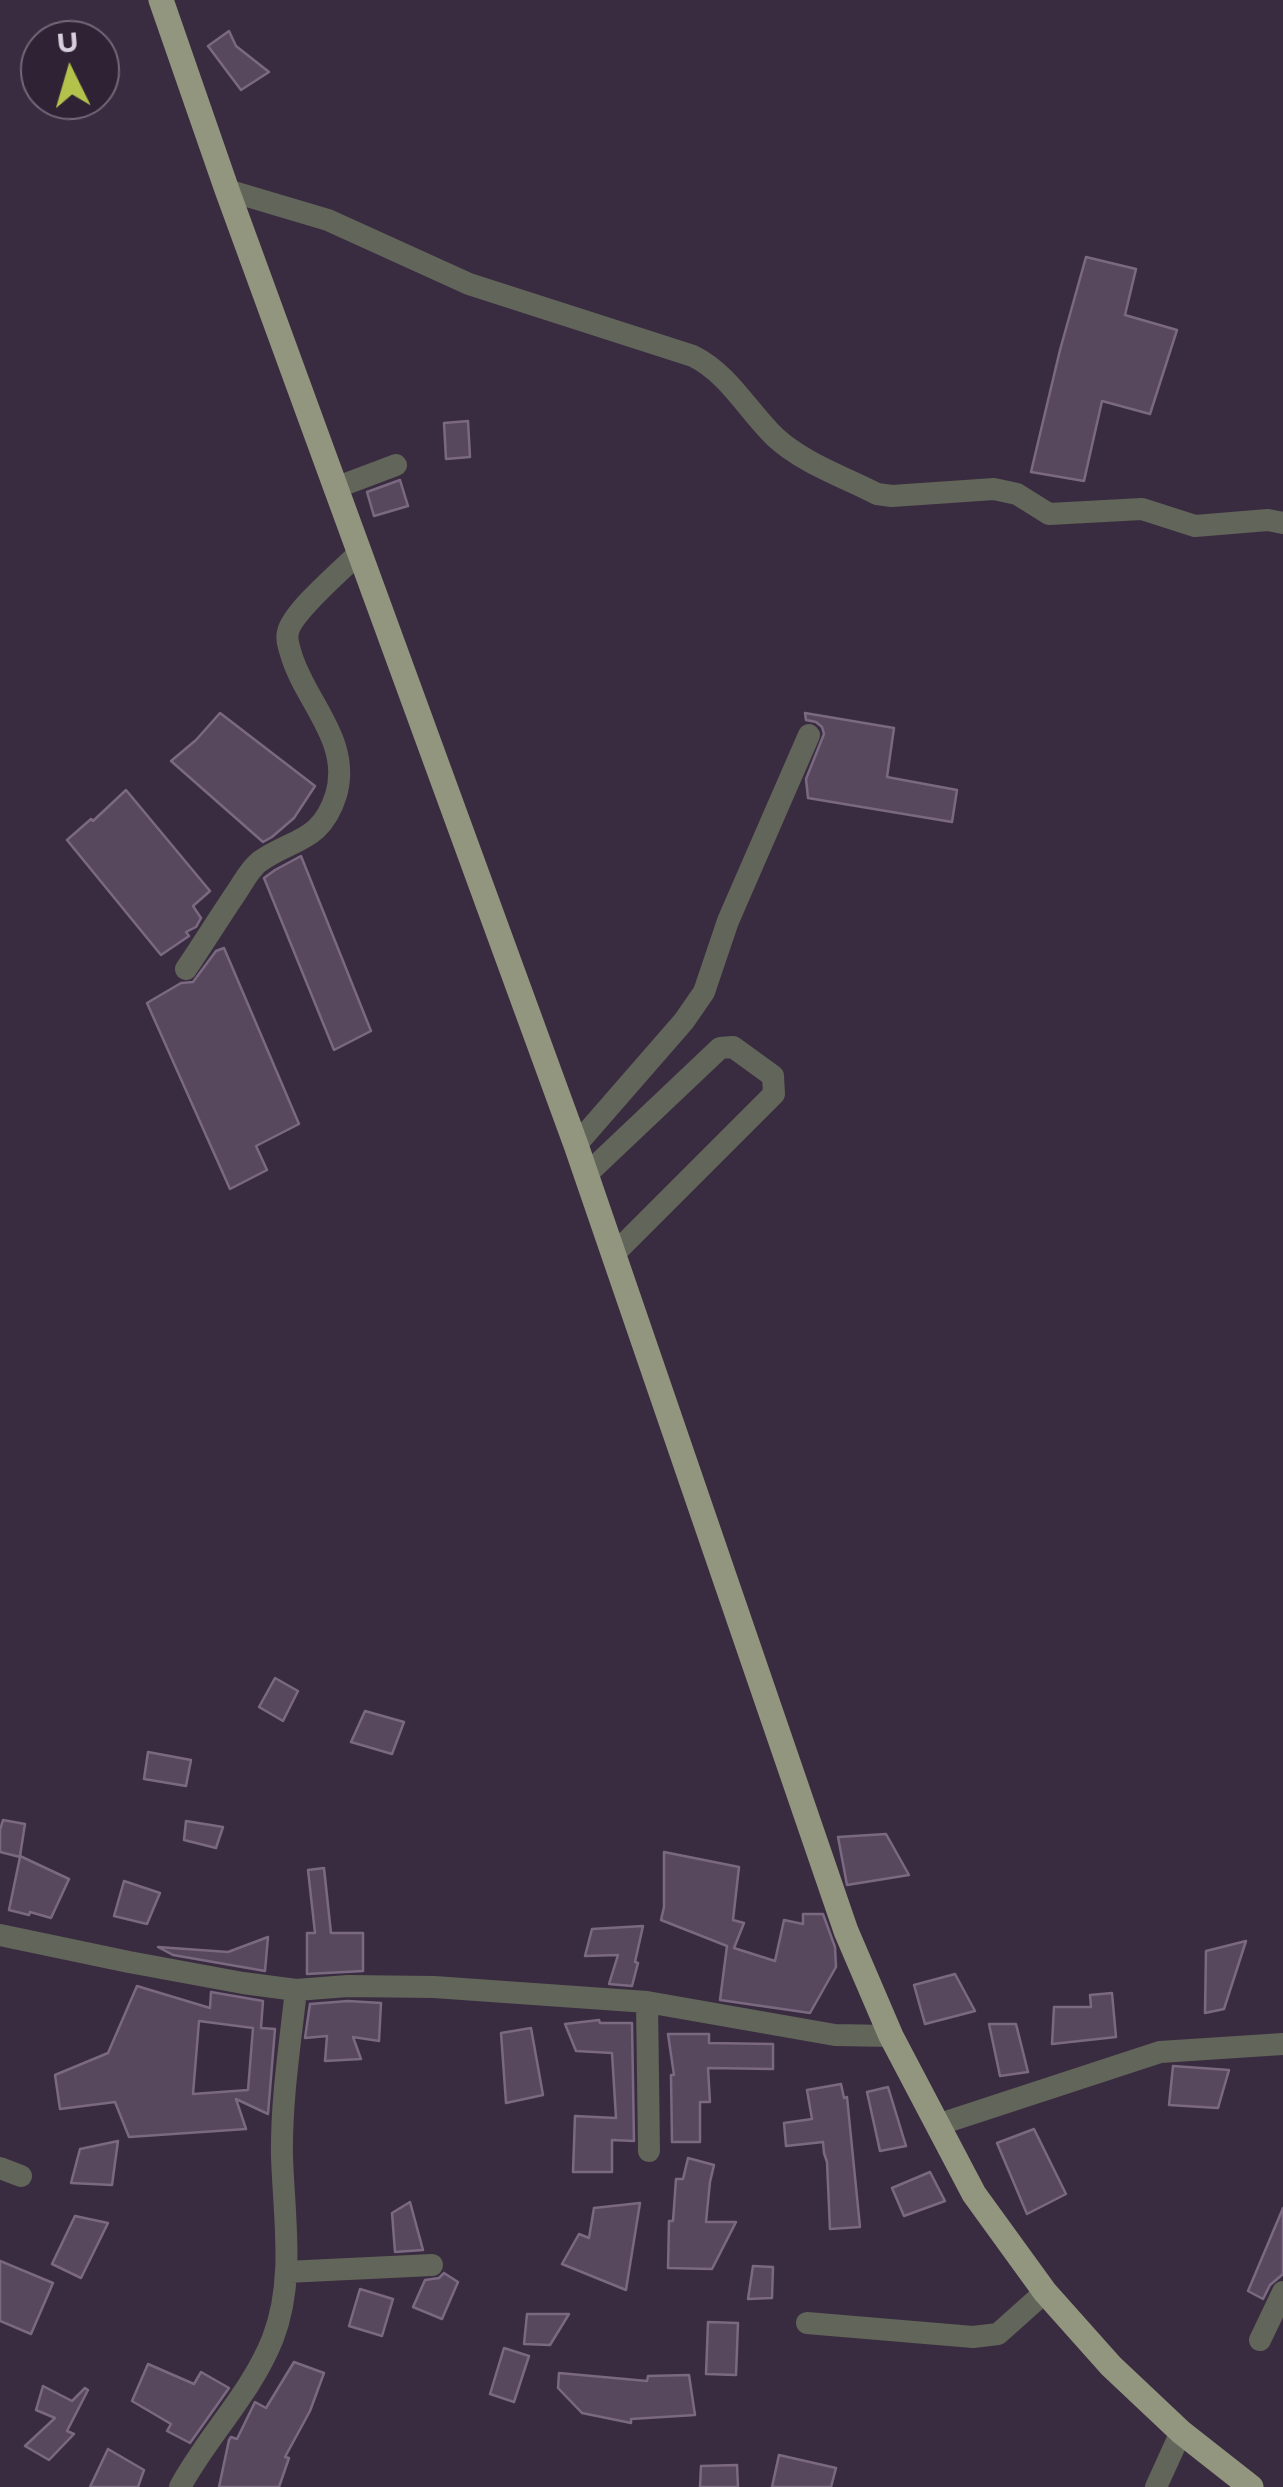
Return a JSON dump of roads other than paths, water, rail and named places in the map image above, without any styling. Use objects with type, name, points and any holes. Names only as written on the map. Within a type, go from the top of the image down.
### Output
[{"type":"main road","points":[[161,0],[576,1146],[846,1930],[892,2036],[974,2194],[1045,2292],[1111,2366],[1181,2432],[1251,2487]]},
{"type":"street","points":[[227,190],[328,220],[469,284],[705,362],[782,442],[877,494],[994,489],[1017,494],[1050,514],[1142,509],[1195,526],[1268,520],[1283,523]]},
{"type":"street","points":[[335,488],[396,465]]},
{"type":"street","points":[[186,969],[253,867],[304,840],[321,824],[335,798],[340,780],[336,747],[294,661],[287,636],[298,614],[359,553]]},
{"type":"street","points":[[576,1146],[684,1022],[704,992],[728,921],[808,735]]},
{"type":"street","points":[[586,1176],[720,1048],[733,1047],[773,1076],[774,1094],[614,1254]]},
{"type":"street","points":[[0,1935],[165,1969],[296,1990],[434,1986],[647,2002],[835,2035],[892,2036]]},
{"type":"street","points":[[180,2487],[252,2381],[283,2306],[283,2098],[296,1990]]},
{"type":"street","points":[[647,2002],[648,2152]]},
{"type":"street","points":[[937,2125],[1160,2052],[1283,2044]]},
{"type":"street","points":[[286,2272],[432,2265]]},
{"type":"street","points":[[807,2323],[989,2336],[1000,2332],[1045,2292]]},
{"type":"street","points":[[1260,2340],[1283,2292]]},
{"type":"street","points":[[1156,2487],[1181,2432]]}]
